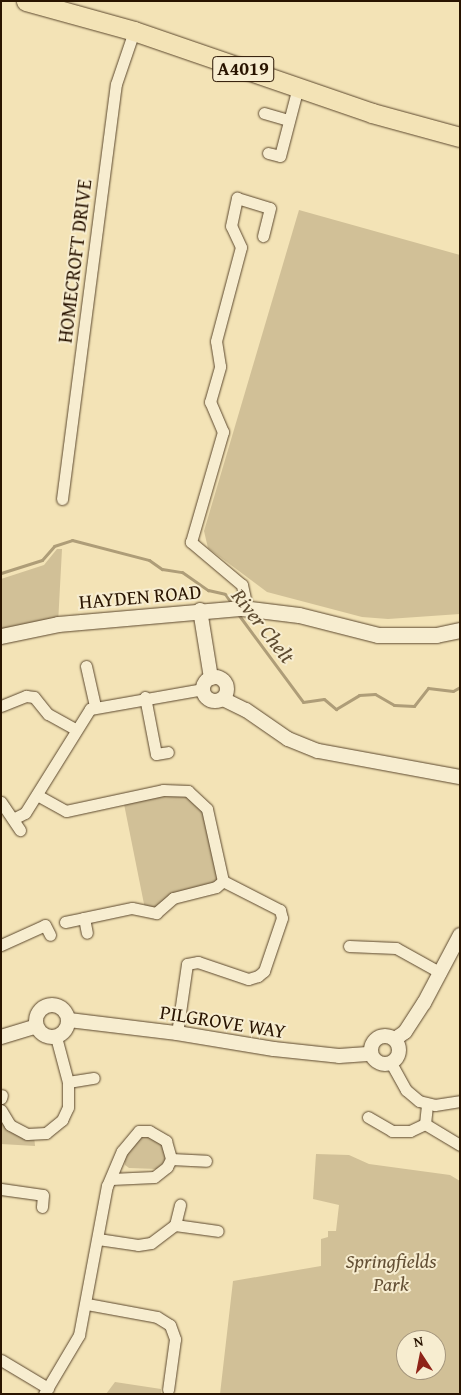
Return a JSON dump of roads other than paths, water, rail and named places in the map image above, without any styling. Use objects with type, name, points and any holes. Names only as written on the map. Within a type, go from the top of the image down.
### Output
[{"type":"highway","name":"A4019","points":[[26,1],[134,31],[298,88],[460,137]]},
{"type":"main road","name":"HAYDEN ROAD","points":[[1,636],[58,624],[239,608],[299,615],[378,635],[436,635],[460,630]]},
{"type":"street","name":"HOMECROFT DRIVE","points":[[62,499],[116,84],[134,31]]},
{"type":"street","points":[[268,152],[280,156],[298,88]]},
{"type":"street","points":[[264,113],[289,120]]},
{"type":"street","points":[[239,608],[242,585],[192,542],[223,432],[210,402],[220,366],[216,342],[241,247],[230,226],[237,198],[270,208],[263,236]]},
{"type":"street","points":[[200,610],[208,700],[223,699],[246,710],[288,738],[318,751],[460,777]]},
{"type":"street","points":[[86,666],[95,706]]},
{"type":"street","points":[[13,819],[24,813],[37,795],[86,712],[95,706],[207,683],[217,677],[226,683],[227,693],[223,699]]},
{"type":"street","points":[[1,706],[26,696],[34,697],[48,714],[75,729]]},
{"type":"street","points":[[146,697],[156,754],[168,752]]},
{"type":"street","points":[[37,795],[66,811],[163,790],[188,791],[207,809],[223,881]]},
{"type":"street","points":[[1,802],[20,830]]},
{"type":"street","points":[[65,922],[132,908],[156,913],[173,898],[216,887],[223,881]]},
{"type":"street","points":[[177,1033],[187,964],[198,962],[248,979],[258,976],[264,971],[282,918],[278,907],[223,881]]},
{"type":"street","points":[[84,918],[88,933]]},
{"type":"street","points":[[1,945],[45,925],[50,935]]},
{"type":"street","points":[[395,1039],[404,1032],[441,973],[460,935]]},
{"type":"street","points":[[349,946],[396,948],[441,973]]},
{"type":"street","points":[[48,1005],[61,1007],[68,1020],[64,1032],[56,1037],[42,1034],[36,1026],[39,1010],[48,1005]]},
{"type":"street","name":"PILGROVE WAY","points":[[68,1020],[177,1033],[303,1053],[339,1056],[371,1054]]},
{"type":"street","points":[[1,1037],[36,1026]]},
{"type":"street","points":[[385,1035],[395,1039],[400,1052],[391,1063],[379,1063],[371,1054],[375,1039],[385,1035]]},
{"type":"street","points":[[1,1110],[10,1126],[21,1132],[46,1133],[58,1125],[66,1114],[68,1082],[56,1037]]},
{"type":"street","points":[[391,1063],[406,1090],[427,1104],[460,1102]]},
{"type":"street","points":[[68,1082],[94,1078]]},
{"type":"street","points":[[425,1124],[427,1104]]},
{"type":"street","points":[[368,1117],[397,1132],[417,1129],[425,1124]]},
{"type":"street","points":[[425,1124],[460,1145]]},
{"type":"street","points":[[1,1360],[46,1391],[79,1335],[87,1304],[110,1179],[122,1151],[139,1131],[160,1135],[166,1141],[170,1159],[167,1167],[154,1177],[110,1179]]},
{"type":"street","points":[[170,1159],[206,1161]]},
{"type":"street","points":[[1,1189],[43,1195],[42,1207]]},
{"type":"street","points":[[98,1239],[145,1244],[164,1236],[175,1225],[180,1205]]},
{"type":"street","points":[[175,1225],[218,1231]]},
{"type":"street","points":[[87,1304],[157,1317],[170,1325],[175,1339],[168,1390]]},
{"type":"waterway","name":"River Chelt","points":[[1,573],[42,560],[54,546],[72,540],[149,560],[162,569],[182,572],[208,590],[225,594],[232,604]]},
{"type":"waterway","name":"River Chelt","points":[[238,614],[303,702],[324,699],[336,709],[359,695],[375,694],[394,705],[414,706],[428,688],[453,691],[460,687]]},
{"type":"park label","name":"Springfields Park","points":[[391,1272]]}]
